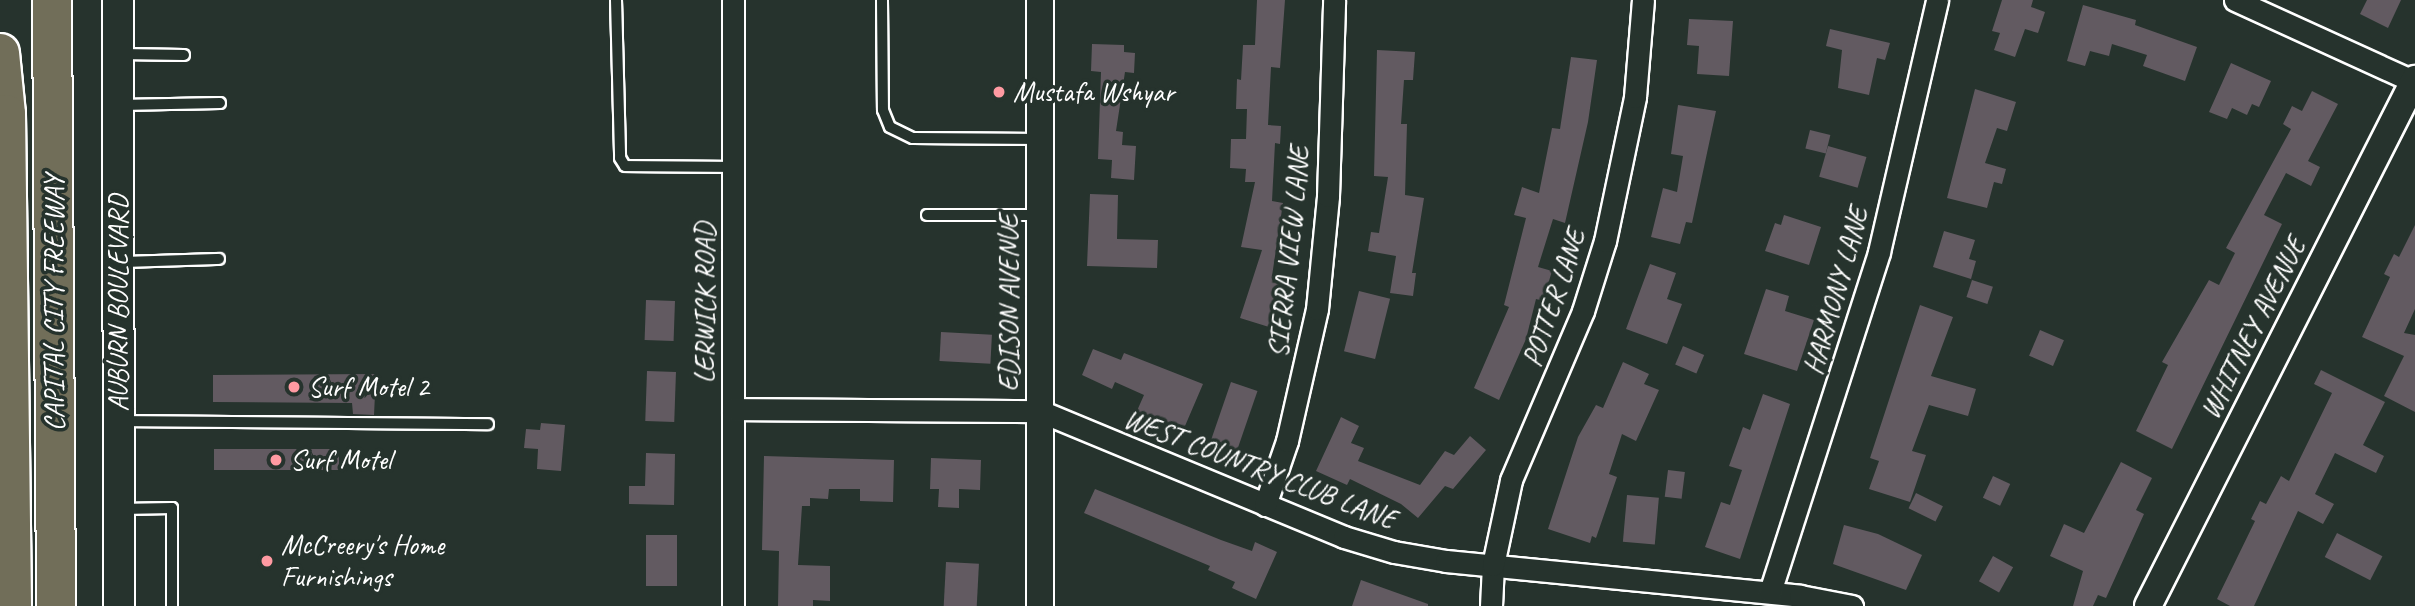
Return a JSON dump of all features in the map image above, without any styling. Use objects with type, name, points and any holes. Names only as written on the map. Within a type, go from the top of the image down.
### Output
[{"type":"highway","name":"CAPITAL CITY FREEWAY","points":[[52,0],[56,606]]},
{"type":"highway","name":"CAPITAL CITY FREEWAY","points":[[0,53],[6,114],[12,606]]},
{"type":"highway","points":[[0,330],[10,437]]},
{"type":"main road","name":"AUBURN BOULEVARD","points":[[118,0],[119,606]]},
{"type":"street","name":"LERWICK ROAD","points":[[733,0],[733,606]]},
{"type":"street","name":"EDISON AVENUE","points":[[1040,0],[1040,606]]},
{"type":"street","name":"SIERRA VIEW LANE","points":[[1265,505],[1298,402],[1317,309],[1328,196],[1334,0]]},
{"type":"street","name":"POTTER LANE","points":[[1491,606],[1493,565],[1511,480],[1579,322],[1605,241],[1635,97],[1643,0]]},
{"type":"street","name":"HARMONY LANE","points":[[1770,592],[1875,264],[1937,0]]},
{"type":"street","points":[[2235,0],[2415,81]]},
{"type":"street","name":"WHITNEY AVENUE","points":[[2148,606],[2415,81]]},
{"type":"street","name":"WEST COUNTRY CLUB LANE","points":[[733,409],[1040,411],[1265,505],[1394,552],[1493,565],[1770,592],[1852,606]]},
{"type":"lane","points":[[616,0],[620,158],[625,166],[733,167]]},
{"type":"lane","points":[[881,0],[883,110],[891,127],[913,138],[1041,139]]},
{"type":"lane","points":[[118,53],[184,55]]},
{"type":"lane","points":[[117,105],[219,103]]},
{"type":"lane","points":[[927,215],[1041,215]]},
{"type":"lane","points":[[118,262],[219,259]]},
{"type":"lane","points":[[118,421],[488,424]]},
{"type":"lane","points":[[118,509],[172,508],[172,606]]},
{"type":"building","points":[[1257,0],[1285,0],[1280,68],[1271,67],[1268,125],[1281,126],[1280,144],[1275,143],[1272,201],[1283,203],[1272,276],[1283,280],[1269,327],[1240,318],[1262,250],[1241,247],[1255,182],[1245,182],[1246,169],[1230,168],[1231,139],[1246,139],[1247,109],[1236,109],[1237,79],[1241,80],[1243,45],[1255,45]]},
{"type":"building","points":[[2002,0],[2033,0],[2031,7],[2045,12],[2038,33],[2025,29],[2015,57],[1994,50],[2000,33],[1992,31]]},
{"type":"building","points":[[2367,0],[2401,0],[2388,28],[2360,14]]},
{"type":"building","points":[[2083,5],[2136,20],[2135,25],[2197,47],[2185,81],[2143,66],[2147,55],[2112,44],[2109,56],[2090,51],[2085,66],[2067,61]]},
{"type":"building","points":[[1689,19],[1733,21],[1729,76],[1697,74],[1699,46],[1687,45]]},
{"type":"building","points":[[1830,29],[1890,43],[1885,60],[1877,58],[1869,95],[1838,88],[1842,50],[1826,46]]},
{"type":"building","points":[[1092,44],[1124,45],[1124,52],[1135,53],[1134,73],[1125,72],[1116,131],[1123,132],[1122,145],[1136,146],[1134,180],[1111,178],[1112,160],[1098,159],[1101,72],[1091,71]]},
{"type":"building","points":[[1377,50],[1415,52],[1413,80],[1404,80],[1401,124],[1407,124],[1405,195],[1424,198],[1412,273],[1416,273],[1413,296],[1390,293],[1396,256],[1368,251],[1371,232],[1379,233],[1388,177],[1374,176]]},
{"type":"building","points":[[1571,57],[1597,60],[1588,122],[1565,223],[1553,219],[1538,267],[1552,271],[1543,301],[1536,299],[1526,339],[1499,400],[1474,388],[1509,307],[1504,305],[1526,218],[1514,215],[1522,187],[1539,193],[1552,128],[1560,129]]},
{"type":"building","points":[[2231,63],[2271,81],[2259,107],[2252,104],[2247,115],[2232,108],[2227,119],[2209,112]]},
{"type":"building","points":[[1975,89],[2016,102],[2007,131],[1997,128],[1985,163],[2006,169],[2002,184],[1994,182],[1987,208],[1947,198]]},
{"type":"building","points":[[2312,91],[2338,104],[2308,161],[2320,167],[2311,186],[2286,173],[2264,215],[2282,224],[2172,449],[2136,431],[2168,365],[2162,362],[2209,280],[2219,285],[2235,253],[2226,248],[2291,129],[2283,124],[2292,106],[2302,111]]},
{"type":"building","points":[[1678,105],[1716,111],[1692,223],[1686,222],[1680,244],[1651,237],[1663,188],[1677,192],[1683,156],[1671,154]]},
{"type":"building","points":[[1810,130],[1830,135],[1826,154],[1805,148]]},
{"type":"building","points":[[1828,146],[1866,157],[1858,188],[1819,177]]},
{"type":"building","points":[[1090,194],[1118,195],[1117,239],[1158,240],[1157,268],[1087,266]]},
{"type":"building","points":[[1784,215],[1821,227],[1809,265],[1765,251],[1775,223],[1781,225]]},
{"type":"building","points":[[2415,225],[2415,309],[2404,333],[2415,335],[2415,412],[2384,396],[2404,356],[2362,337],[2390,277],[2384,274],[2394,254],[2399,257]]},
{"type":"building","points":[[1944,231],[1975,240],[1969,259],[1976,261],[1971,279],[1933,267]]},
{"type":"building","points":[[1650,264],[1676,273],[1667,299],[1682,304],[1667,344],[1626,329]]},
{"type":"building","points":[[1972,280],[1993,287],[1987,304],[1966,297]]},
{"type":"building","points":[[1766,289],[1789,296],[1785,311],[1814,320],[1797,371],[1744,354]]},
{"type":"building","points":[[1359,291],[1390,299],[1375,359],[1344,351]]},
{"type":"building","points":[[646,300],[675,301],[674,341],[645,340]]},
{"type":"building","points":[[1920,305],[1953,317],[1931,376],[1976,389],[1968,416],[1929,405],[1912,451],[1926,455],[1910,502],[1869,489],[1879,461],[1870,458]]},
{"type":"building","points":[[2040,330],[2064,340],[2053,366],[2029,356]]},
{"type":"building","points":[[941,332],[992,335],[990,364],[939,361]]},
{"type":"building","points":[[1683,346],[1704,355],[1696,373],[1675,364]]},
{"type":"building","points":[[1093,349],[1121,360],[1124,353],[1203,384],[1182,433],[1136,413],[1144,395],[1115,382],[1112,389],[1082,375]]},
{"type":"building","points":[[1623,362],[1649,374],[1644,384],[1659,390],[1636,441],[1622,434],[1609,474],[1617,477],[1596,538],[1592,536],[1590,543],[1548,529],[1578,437],[1596,405],[1603,408]]},
{"type":"building","points":[[2321,370],[2385,402],[2363,445],[2384,456],[2376,473],[2335,453],[2315,494],[2334,504],[2323,524],[2298,511],[2254,606],[2230,606],[2217,599],[2255,521],[2251,519],[2260,501],[2266,504],[2281,476],[2289,481],[2332,393],[2314,384]]},
{"type":"building","points":[[647,371],[676,372],[674,422],[645,421]]},
{"type":"building","name":"Surf Motel 2","points":[[376,374],[374,415],[353,414],[352,403],[213,402],[213,375]]},
{"type":"building","points":[[1231,382],[1257,391],[1236,453],[1210,443]]},
{"type":"building","points":[[1763,394],[1790,404],[1740,559],[1705,547],[1721,502],[1730,505],[1742,470],[1729,466],[1743,427],[1750,430]]},
{"type":"building","points":[[1341,417],[1359,426],[1351,443],[1364,448],[1358,461],[1420,485],[1445,451],[1454,455],[1470,436],[1486,450],[1453,489],[1445,486],[1418,518],[1401,504],[1350,479],[1347,485],[1316,471]]},
{"type":"building","points":[[541,423],[565,425],[561,471],[537,469],[538,449],[524,448],[526,429],[540,430]]},
{"type":"building","name":"Surf Motel","points":[[214,449],[339,449],[339,470],[214,470]]},
{"type":"building","points":[[646,453],[675,454],[674,505],[629,504],[629,486],[645,486]]},
{"type":"building","points":[[764,456],[894,460],[893,502],[860,501],[860,489],[829,489],[828,499],[810,498],[810,506],[802,506],[798,565],[830,566],[830,601],[813,600],[813,606],[778,606],[779,551],[762,550]]},
{"type":"building","points":[[931,458],[981,460],[980,490],[959,489],[959,508],[938,507],[939,489],[930,489]]},
{"type":"building","points":[[2121,462],[2152,478],[2136,510],[2144,514],[2106,598],[2098,595],[2093,606],[2073,606],[2083,571],[2050,556],[2064,524],[2084,533]]},
{"type":"building","points":[[1668,470],[1685,472],[1682,499],[1665,497]]},
{"type":"building","points":[[1993,476],[2010,484],[2000,506],[1983,498]]},
{"type":"building","points":[[1095,489],[1252,551],[1255,542],[1277,552],[1256,599],[1232,588],[1235,582],[1208,570],[1210,566],[1084,513]]},
{"type":"building","points":[[1916,493],[1943,506],[1936,521],[1909,508]]},
{"type":"building","points":[[1627,495],[1659,498],[1655,545],[1623,542]]},
{"type":"building","points":[[1844,525],[1878,534],[1922,555],[1906,590],[1833,564]]},
{"type":"building","points":[[2337,533],[2382,556],[2370,580],[2325,557]]},
{"type":"building","points":[[646,535],[677,535],[677,586],[646,586]]},
{"type":"building","points":[[1993,556],[2013,567],[1999,593],[1979,581]]},
{"type":"building","points":[[946,562],[979,564],[977,606],[944,606]]},
{"type":"building","points":[[1361,580],[1428,604],[1428,606],[1352,606]]},
{"type":"place","name":"Mustafa Wshyar","points":[[999,92]]},
{"type":"place","name":"Surf Motel 2","points":[[294,387]]},
{"type":"place","name":"Surf Motel","points":[[276,460]]},
{"type":"place","name":"McCreery's Home Furnishings","points":[[267,561]]}]
